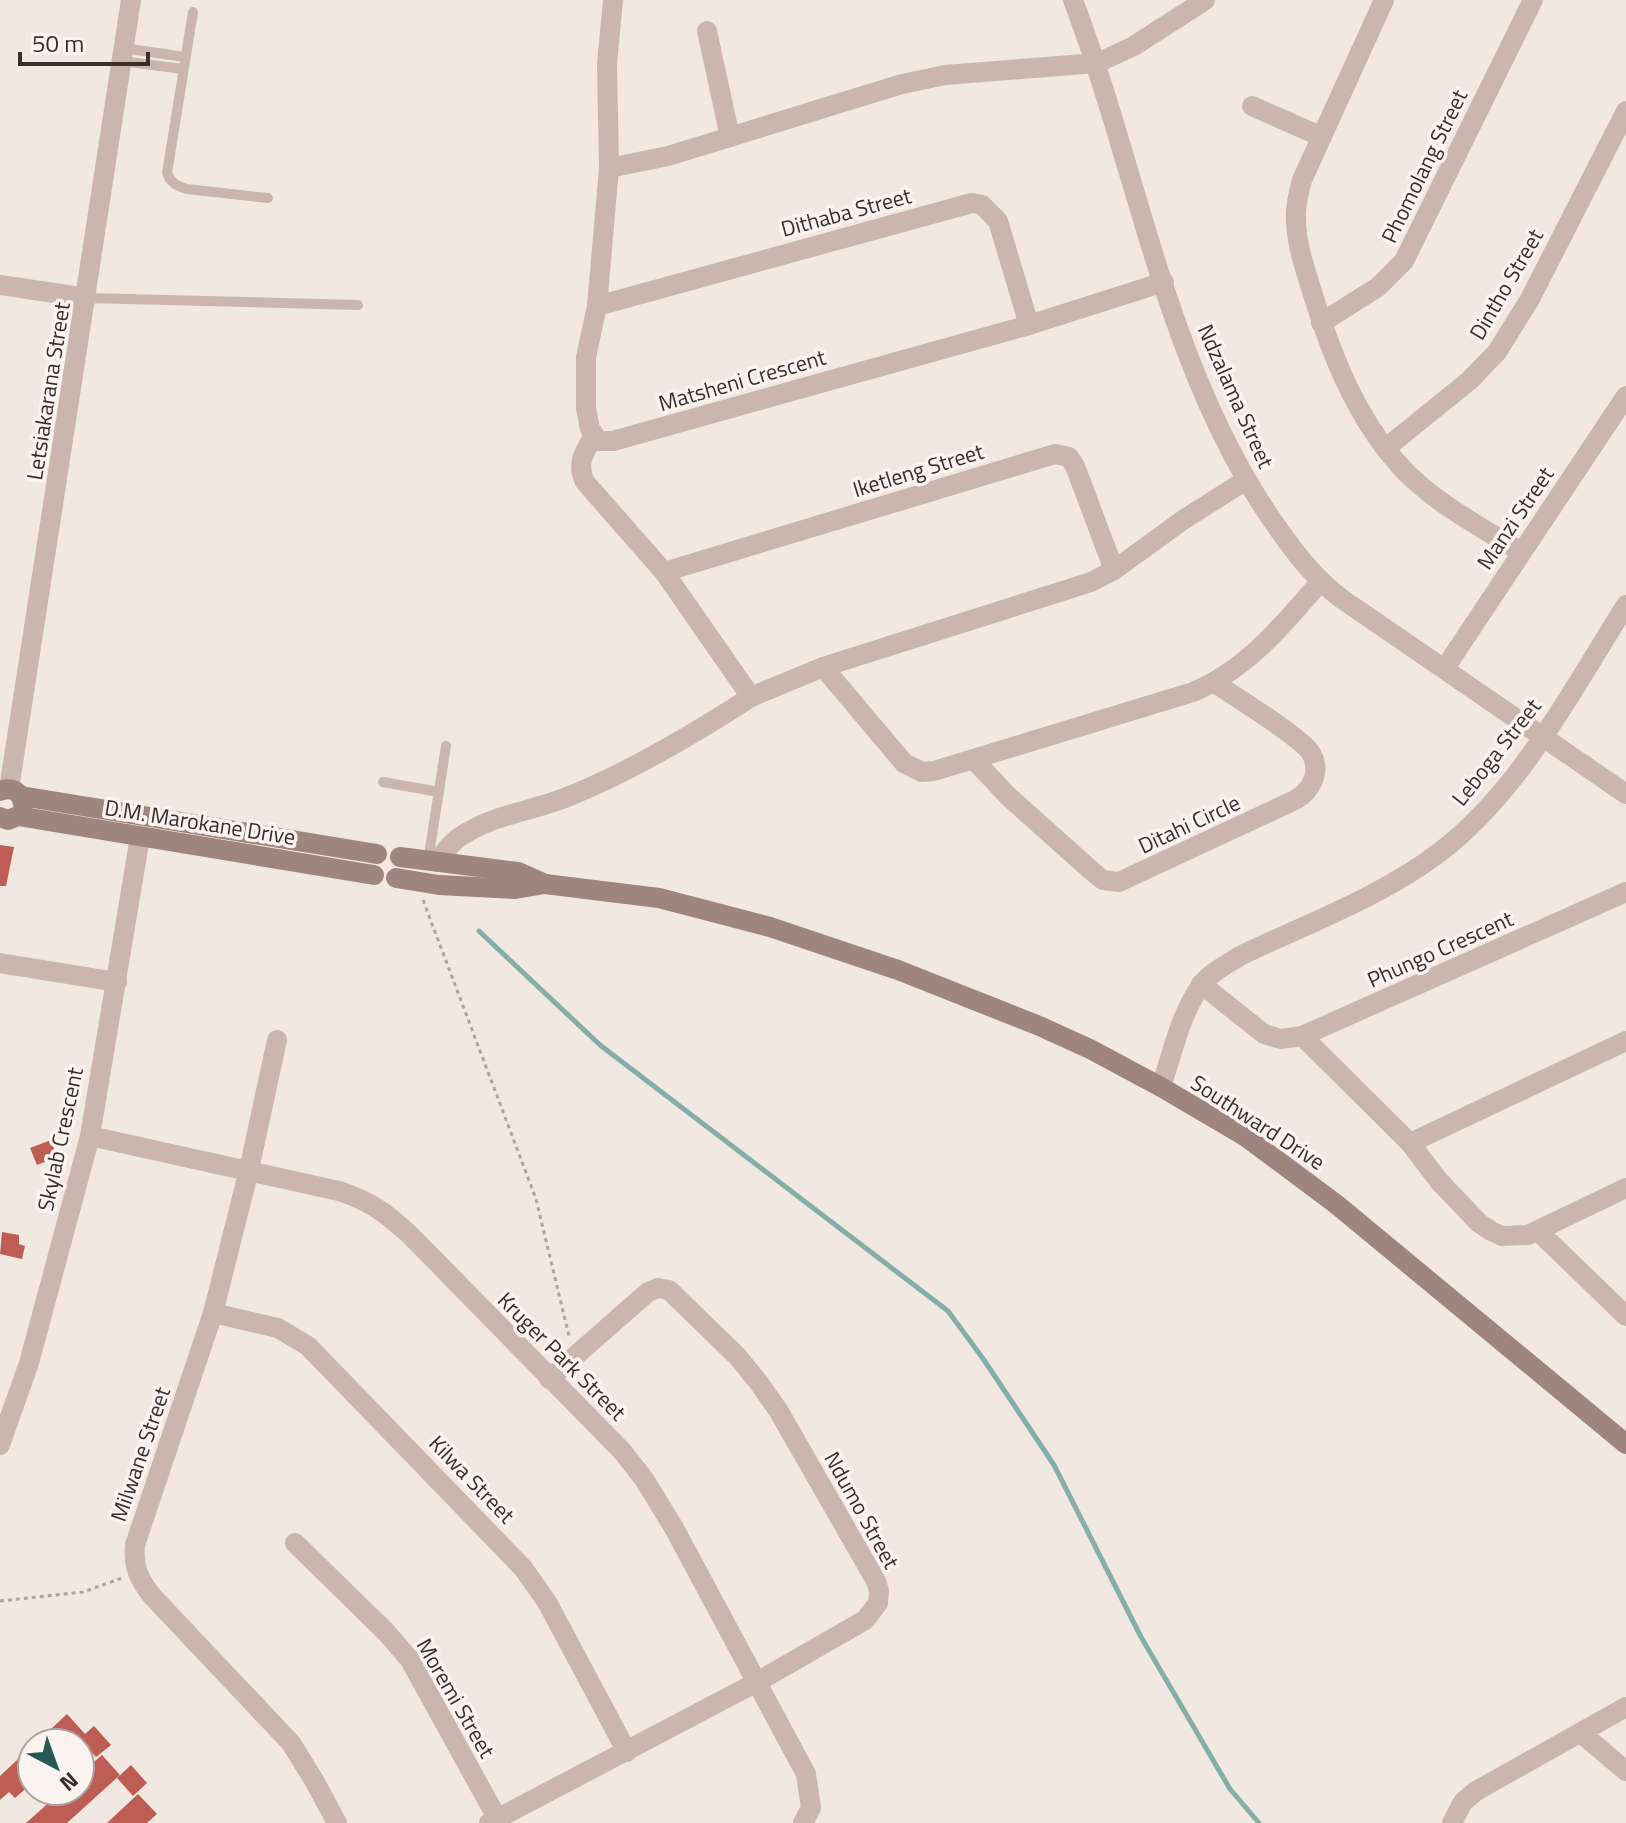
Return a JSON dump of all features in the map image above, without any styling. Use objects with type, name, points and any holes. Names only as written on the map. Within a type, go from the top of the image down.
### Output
[{"type":"main road","name":"D.M. Marokane Drive","points":[[10,802],[140,837],[376,865]]},
{"type":"main road","name":"D.M. Marokane Drive","points":[[10,802],[376,865],[386,882],[406,880],[515,889],[545,884],[659,898],[724,913],[805,938]]},
{"type":"main road","name":"D.M. Marokane Drive","points":[[376,865],[390,851],[400,857],[518,872],[545,884]]},
{"type":"main road","points":[[400,857],[406,880]]},
{"type":"main road","name":"Southward Drive","points":[[805,938],[980,1001],[1090,1049],[1246,1137],[1336,1204],[1626,1444]]},
{"type":"street","name":"Letsiakarana Street","points":[[10,802],[131,0]]},
{"type":"street","points":[[613,0],[607,64],[609,168],[597,306],[586,357],[586,408],[594,436],[580,462],[580,472],[585,482],[664,572],[751,697]]},
{"type":"street","name":"Ndzalama Street","points":[[1073,0],[1097,63],[1164,282],[1209,405],[1246,480],[1320,582],[1543,736]]},
{"type":"street","points":[[609,168],[668,156],[902,84],[945,75],[1097,63],[1134,46],[1205,0]]},
{"type":"street","points":[[1384,0],[1300,189],[1295,220],[1298,242],[1321,323],[1362,414],[1386,448],[1401,468],[1425,489],[1521,552]]},
{"type":"street","name":"Phomolang Street","points":[[1321,323],[1378,287],[1404,261],[1533,0]]},
{"type":"street","points":[[707,31],[730,137]]},
{"type":"street","points":[[1252,106],[1322,137]]},
{"type":"street","name":"Dintho Street","points":[[1386,448],[1470,380],[1497,352],[1530,299],[1626,111]]},
{"type":"street","name":"Dithaba Street","points":[[597,306],[972,203],[982,205],[998,221],[1029,325]]},
{"type":"street","name":"Matsheni Crescent","points":[[594,436],[599,441],[613,441],[1029,325],[1164,282]]},
{"type":"street","points":[[0,285],[87,298]]},
{"type":"street","name":"Manzi Street","points":[[1445,668],[1626,396]]},
{"type":"street","name":"Iketleng Street","points":[[664,572],[1055,454],[1069,457],[1075,466],[1114,570]]},
{"type":"street","points":[[433,862],[468,831],[572,796],[710,724],[751,697],[823,667],[1068,591],[1114,570],[1183,520],[1246,480]]},
{"type":"street","points":[[823,667],[895,754],[912,769],[934,771],[1215,683],[1263,644],[1320,582]]},
{"type":"street","name":"Leboga Street","points":[[1201,984],[1240,956],[1400,880],[1441,852],[1478,817],[1543,736],[1626,605]]},
{"type":"street","name":"Ditahi Circle","points":[[974,760],[1009,797],[1093,872],[1103,880],[1119,882],[1295,800],[1314,782],[1314,762],[1304,745],[1215,683]]},
{"type":"street","points":[[1543,736],[1626,794]]},
{"type":"street","name":"Skylab Crescent","points":[[0,1445],[29,1363],[90,1136],[140,837]]},
{"type":"street","name":"Phungo Crescent","points":[[1201,984],[1272,1038],[1302,1036],[1626,892]]},
{"type":"street","points":[[0,963],[117,982]]},
{"type":"street","points":[[1161,1087],[1201,984]]},
{"type":"street","points":[[1302,1036],[1410,1143],[1439,1181],[1479,1223],[1491,1231],[1516,1238],[1539,1232],[1626,1188]]},
{"type":"street","name":"Milwane Street","points":[[137,1574],[135,1545],[213,1313],[249,1170],[277,1040]]},
{"type":"street","points":[[1410,1143],[1626,1041]]},
{"type":"street","name":"Kruger Park Street","points":[[90,1136],[339,1191],[365,1199],[387,1213],[622,1451],[644,1479],[674,1528],[806,1774],[811,1808],[803,1823]]},
{"type":"street","points":[[1539,1232],[1626,1316]]},
{"type":"street","name":"Ndumo Street","points":[[493,1821],[757,1682],[865,1620],[878,1603],[876,1581],[772,1401],[737,1356],[669,1290],[658,1288],[648,1292],[549,1379]]},
{"type":"street","name":"Kilwa Street","points":[[213,1313],[278,1328],[308,1346],[511,1554],[547,1602],[627,1752]]},
{"type":"street","name":"Moremi Street","points":[[295,1543],[386,1632],[410,1660],[493,1821]]},
{"type":"street","points":[[137,1574],[153,1597],[291,1743],[337,1823]]},
{"type":"street","points":[[1452,1823],[1463,1802],[1476,1791],[1626,1707]]},
{"type":"street","points":[[1581,1733],[1626,1771]]},
{"type":"lane","points":[[193,12],[167,173],[169,179],[176,186],[187,189],[268,198]]},
{"type":"lane","points":[[122,55],[184,63]]},
{"type":"lane","points":[[87,298],[358,305]]},
{"type":"lane","points":[[433,862],[446,746]]},
{"type":"lane","points":[[383,782],[439,792]]},
{"type":"path","points":[[406,880],[536,1199],[574,1356]]},
{"type":"path","points":[[0,1601],[83,1592],[137,1574]]},
{"type":"building","points":[[0,845],[14,847],[6,886],[0,886]]},
{"type":"building","points":[[51,1140],[57,1157],[37,1165],[30,1148]]},
{"type":"building","points":[[2,1232],[19,1235],[19,1244],[25,1246],[22,1259],[0,1254]]},
{"type":"building","points":[[67,1714],[79,1727],[53,1727]]},
{"type":"building","points":[[96,1728],[111,1745],[96,1757]]},
{"type":"building","points":[[102,1755],[120,1775],[96,1797],[96,1760]]},
{"type":"building","points":[[16,1761],[15,1798],[9,1792],[0,1800],[0,1776]]},
{"type":"building","points":[[131,1765],[147,1783],[133,1796],[117,1778]]},
{"type":"building","points":[[138,1794],[157,1814],[147,1823],[107,1823]]},
{"type":"building","points":[[44,1807],[85,1807],[67,1823],[26,1823]]},
{"type":"waterway","points":[[479,931],[600,1045],[948,1311],[1054,1465],[1141,1637],[1230,1789],[1259,1823]]}]
